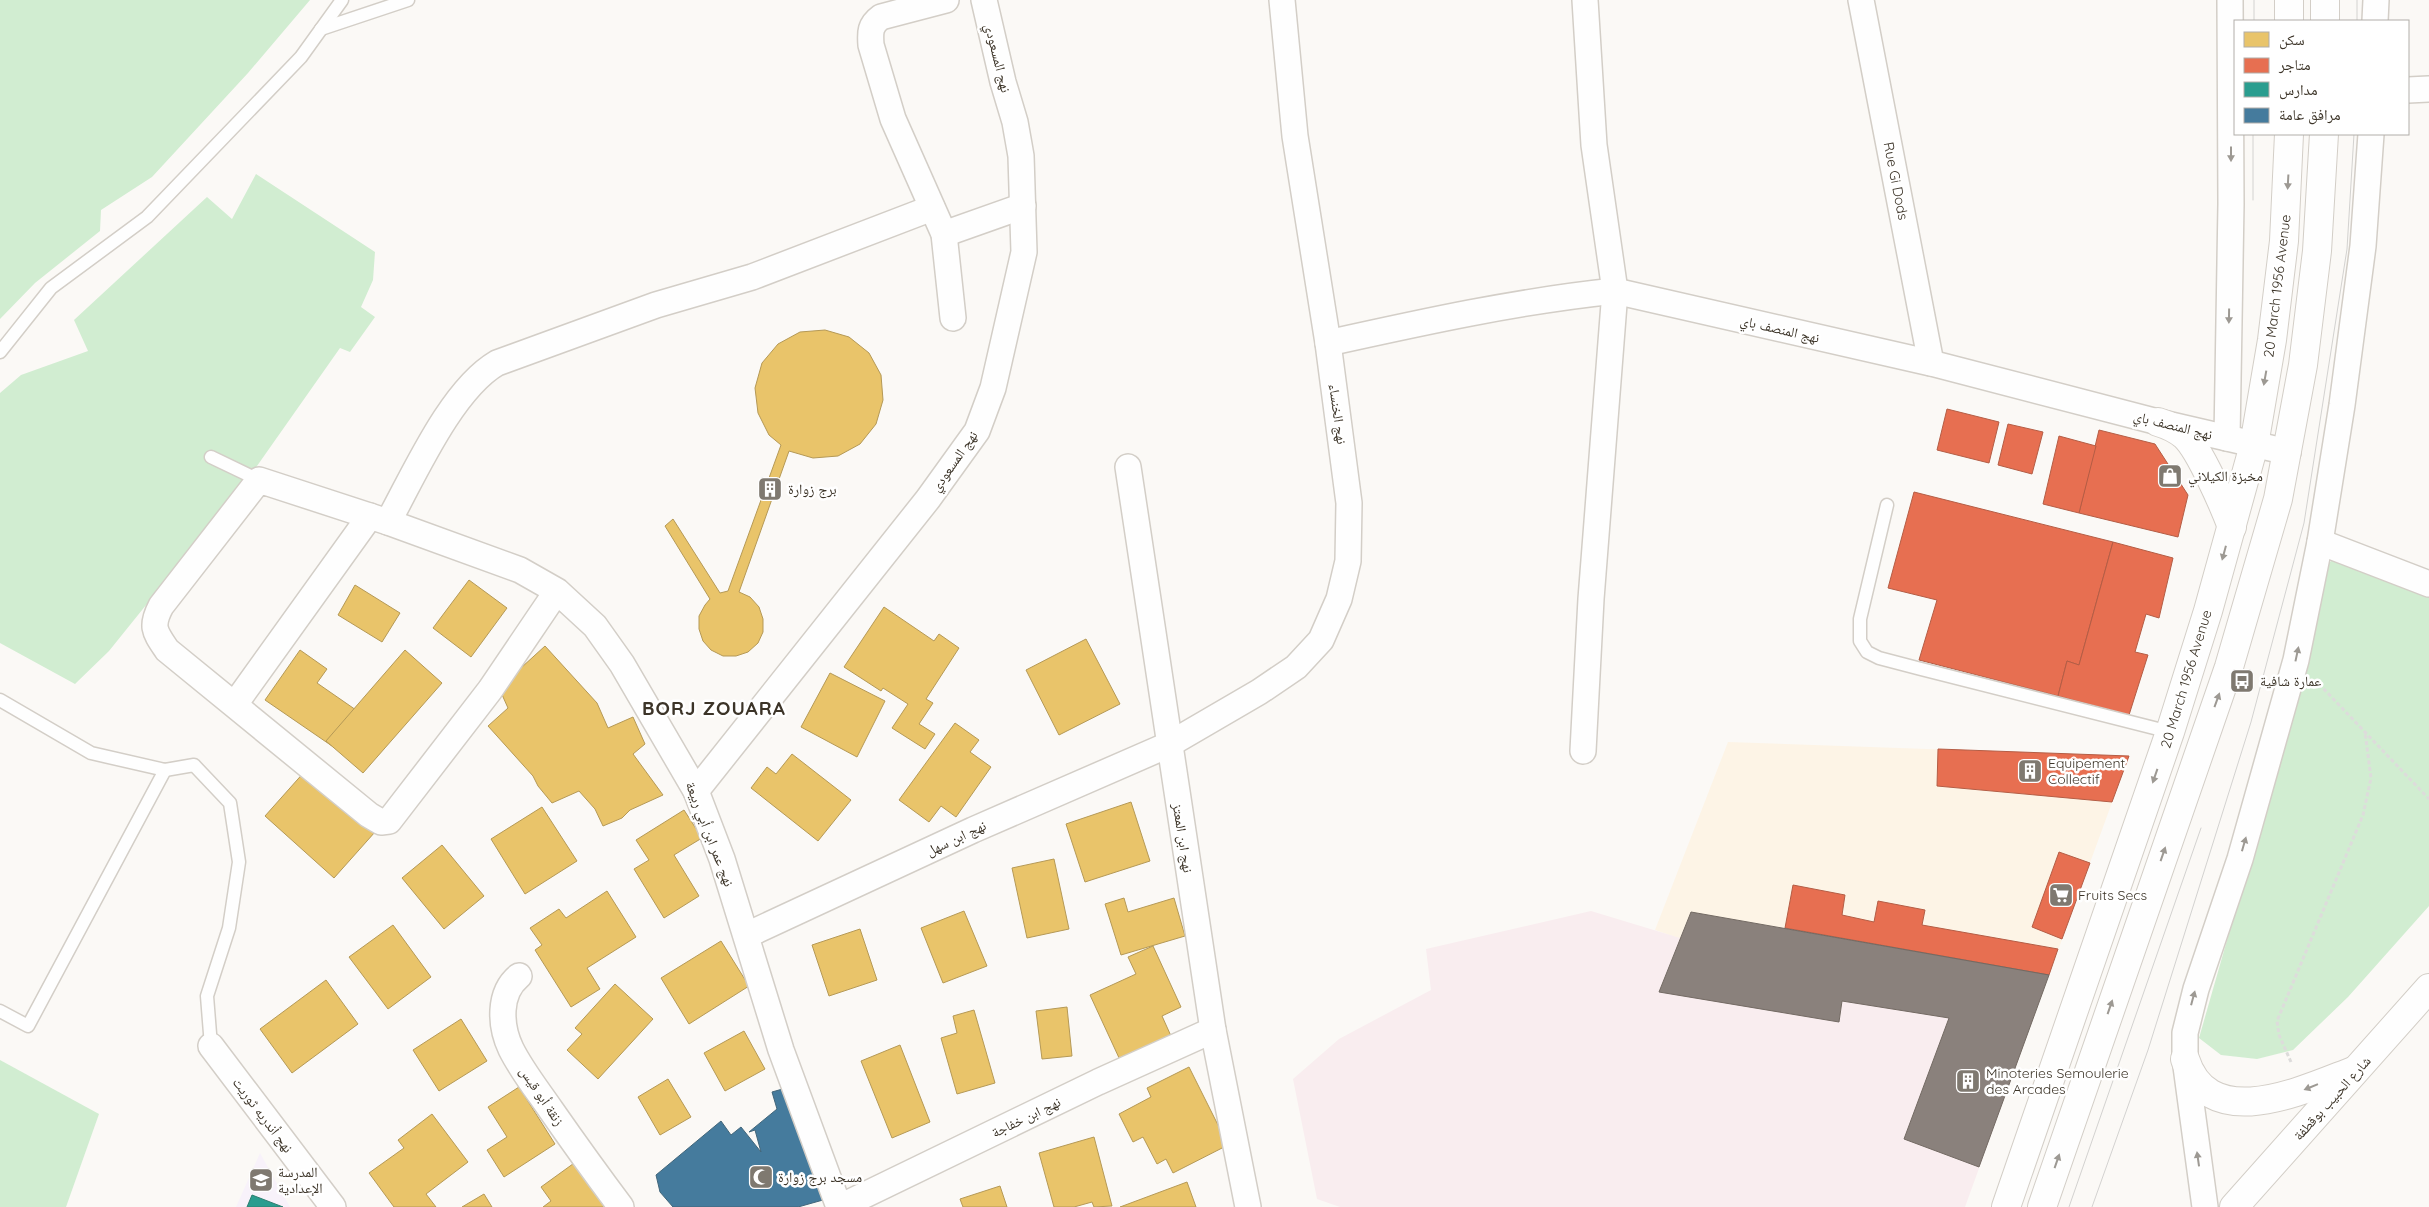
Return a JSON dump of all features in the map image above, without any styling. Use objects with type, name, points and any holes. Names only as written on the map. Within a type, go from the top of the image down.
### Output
[{"type":"main road","points":[[2289,0],[2289,20]]},
{"type":"main road","points":[[2325,0],[2325,20]]},
{"type":"main road","name":"20 March 1956 Avenue","points":[[2006,1207],[2170,732],[2232,527],[2254,445],[2272,340],[2284,241],[2290,135]]},
{"type":"main road","points":[[2042,1207],[2229,667],[2265,549],[2288,452],[2303,365],[2317,251],[2324,135]]},
{"type":"main road","points":[[2158,422],[2173,428],[2189,440],[2217,492],[2232,527]]},
{"type":"main road","name":"شارع الحبيب بوقطفة","points":[[2234,1207],[2384,1040],[2426,999]]},
{"type":"main road","points":[[2257,1207],[2343,1104],[2384,1040]]},
{"type":"main road","points":[[2184,1059],[2198,1084],[2208,1092],[2243,1102],[2285,1097],[2357,1070]]},
{"type":"street","points":[[946,0],[881,17],[873,23],[870,33],[871,45],[893,119],[944,234],[953,318]]},
{"type":"street","name":"نهج المسعودي","points":[[696,791],[928,499],[977,431],[993,388],[1024,252],[1023,206],[1021,156],[1016,122],[1003,82],[984,0]]},
{"type":"street","name":"نهج الخنساء","points":[[1168,745],[1259,692],[1296,667],[1320,640],[1339,599],[1348,561],[1349,503],[1328,343],[1295,136],[1282,0]]},
{"type":"street","points":[[1583,752],[1591,599],[1615,291],[1594,145],[1585,0]]},
{"type":"street","name":"Rue Gi Dods","points":[[1861,0],[1931,363]]},
{"type":"street","points":[[2228,438],[2231,204],[2230,0]]},
{"type":"street","points":[[2375,20],[2376,0]]},
{"type":"street","points":[[2409,90],[2429,89]]},
{"type":"street","points":[[2205,1207],[2184,1059],[2185,1032],[2196,989],[2240,859],[2296,660],[2320,542],[2356,302],[2364,236],[2371,135]]},
{"type":"street","points":[[944,234],[1023,206]]},
{"type":"street","points":[[235,704],[379,519],[425,453],[467,387],[484,370],[497,362],[656,305],[752,277],[932,208]]},
{"type":"street","name":"نهج المنصف باي","points":[[1328,343],[1460,314],[1567,296],[1615,291],[1931,363],[2158,422],[2288,452]]},
{"type":"street","name":"نهج ابن المعتز","points":[[1128,467],[1161,679],[1168,745],[1213,1030],[1248,1207]]},
{"type":"street","points":[[259,480],[161,606],[155,618],[154,628],[167,650],[369,815],[381,822],[389,821],[394,817],[490,690],[557,592]]},
{"type":"street","name":"نهج عمر ابن أبي ربيعة","points":[[259,480],[379,519],[520,570],[557,592],[595,626],[616,656],[696,791],[722,859],[747,935],[781,1050],[839,1207]]},
{"type":"street","points":[[2320,542],[2429,584]]},
{"type":"street","name":"نهج ابن سهل","points":[[747,935],[973,830],[1168,745]]},
{"type":"street","name":"زنقة أبو قيس","points":[[519,976],[508,984],[504,998],[502,1016],[510,1048],[621,1207]]},
{"type":"street","name":"نهج ابن خفاجة","points":[[839,1207],[1098,1082],[1213,1030]]},
{"type":"street","name":"نهج أندريه ثوريت","points":[[211,1046],[333,1207]]},
{"type":"lane","points":[[0,352],[51,288],[147,217],[301,57],[342,0]]},
{"type":"lane","points":[[321,29],[408,0]]},
{"type":"lane","points":[[211,457],[259,480]]},
{"type":"lane","points":[[1888,505],[1860,619],[1860,641],[1867,652],[1879,658],[2170,732]]},
{"type":"lane","points":[[0,700],[91,753],[165,770],[194,765],[230,803],[240,862],[229,928],[207,996],[211,1046]]},
{"type":"lane","points":[[0,1011],[28,1026],[165,770]]},
{"type":"path","points":[[2296,660],[2429,800]]},
{"type":"path","points":[[2303,1090],[2279,1035],[2277,1020],[2363,815],[2371,778],[2365,732]]},
{"type":"shaded area","points":[[1728,742],[2129,756],[2049,975],[1691,912],[1681,939],[1655,930]]},
{"type":"shaded area","points":[[1591,911],[1680,938],[1691,912],[2049,975],[1965,1207],[1340,1207],[1317,1199],[1293,1079],[1339,1039],[1431,990],[1426,949]]},
{"type":"shaded area","name":"المدرسة الإعدادية","points":[[260,1153],[290,1207],[236,1207]]},
{"type":"green space","points":[[0,0],[310,0],[248,73],[152,177],[101,210],[100,231],[35,283],[0,319]]},
{"type":"green space","points":[[256,174],[375,252],[373,280],[361,307],[375,317],[350,352],[340,348],[250,476],[109,651],[75,684],[0,643],[0,393],[21,375],[88,351],[74,320],[207,197],[232,219]]},
{"type":"green space","points":[[2344,550],[2429,587],[2429,906],[2348,997],[2293,1050],[2257,1059],[2221,1055],[2199,1038],[2287,731],[2329,563]]},
{"type":"green space","points":[[0,1060],[99,1114],[66,1207],[0,1207]]},
{"type":"building: سكن","name":"برج زوارة","points":[[825,330],[849,337],[869,353],[881,375],[883,400],[876,424],[860,444],[838,456],[813,458],[789,451],[739,592],[750,597],[759,607],[763,619],[763,632],[758,643],[748,652],[736,656],[723,656],[711,650],[703,641],[699,629],[699,616],[710,599],[665,526],[673,519],[720,593],[728,591],[781,445],[769,435],[758,413],[755,388],[762,363],[778,344],[800,332]]},
{"type":"building: سكن","points":[[469,580],[507,608],[471,657],[433,628]]},
{"type":"building: سكن","points":[[355,585],[400,613],[382,642],[338,615]]},
{"type":"building: سكن","points":[[884,607],[934,641],[939,634],[959,648],[926,699],[933,703],[919,724],[935,734],[925,749],[892,728],[908,704],[883,688],[881,691],[844,667]]},
{"type":"building: سكن","points":[[1086,639],[1120,704],[1059,735],[1026,670]]},
{"type":"building: سكن","points":[[545,646],[597,703],[608,728],[633,717],[645,744],[633,754],[663,795],[630,810],[622,818],[603,826],[595,809],[579,791],[552,803],[538,786],[533,776],[488,726],[508,708],[499,688]]},
{"type":"building: سكن","points":[[300,650],[327,669],[317,683],[356,710],[332,746],[265,700]]},
{"type":"building: سكن","points":[[405,650],[442,683],[363,773],[326,741]]},
{"type":"building: سكن","points":[[830,673],[885,701],[857,757],[801,727]]},
{"type":"building: سكن","points":[[955,723],[979,740],[970,752],[991,767],[956,817],[941,806],[929,822],[899,800]]},
{"type":"building: سكن","points":[[792,754],[851,800],[818,841],[751,788],[767,767],[776,774]]},
{"type":"building: سكن","points":[[306,770],[375,832],[334,878],[265,816]]},
{"type":"building: سكن","points":[[1131,802],[1150,861],[1085,882],[1066,824]]},
{"type":"building: سكن","points":[[542,807],[577,861],[525,894],[491,839]]},
{"type":"building: سكن","points":[[684,810],[702,838],[674,855],[699,896],[664,918],[634,869],[649,860],[636,840]]},
{"type":"building: سكن","points":[[442,845],[484,896],[444,929],[402,878]]},
{"type":"building: سكن","points":[[1054,859],[1069,929],[1027,938],[1012,868]]},
{"type":"building: سكن","points":[[607,891],[636,937],[587,968],[600,989],[571,1007],[535,950],[542,945],[530,928],[559,909],[566,918]]},
{"type":"building: سكن","points":[[1124,898],[1128,912],[1174,898],[1185,936],[1121,955],[1105,904]]},
{"type":"building: سكن","points":[[964,911],[987,966],[943,983],[921,928]]},
{"type":"building: سكن","points":[[393,925],[431,977],[388,1009],[349,957]]},
{"type":"building: سكن","points":[[860,929],[877,980],[829,996],[812,945]]},
{"type":"building: سكن","points":[[721,941],[749,986],[689,1024],[661,978]]},
{"type":"building: سكن","points":[[1153,946],[1181,1007],[1162,1016],[1171,1036],[1120,1060],[1090,995],[1136,974],[1128,957]]},
{"type":"building: سكن","points":[[326,980],[358,1024],[292,1073],[260,1029]]},
{"type":"building: سكن","points":[[615,984],[653,1019],[598,1079],[567,1050],[582,1034],[575,1028]]},
{"type":"building: سكن","points":[[1067,1007],[1072,1056],[1042,1059],[1036,1011]]},
{"type":"building: سكن","points":[[974,1010],[995,1083],[957,1094],[941,1038],[957,1033],[953,1016]]},
{"type":"building: سكن","points":[[461,1019],[487,1061],[439,1091],[413,1050]]},
{"type":"building: سكن","points":[[744,1031],[765,1069],[725,1091],[704,1053]]},
{"type":"building: سكن","points":[[900,1045],[930,1122],[892,1138],[861,1061]]},
{"type":"building: سكن","points":[[1189,1067],[1228,1145],[1173,1173],[1166,1159],[1157,1164],[1143,1137],[1133,1142],[1119,1114],[1151,1097],[1147,1088]]},
{"type":"building: سكن","points":[[668,1079],[691,1117],[660,1135],[638,1097]]},
{"type":"building: سكن","points":[[519,1087],[555,1144],[504,1177],[487,1150],[507,1137],[488,1107]]},
{"type":"building: سكن","points":[[432,1114],[468,1162],[426,1194],[436,1207],[394,1207],[369,1173],[404,1148],[398,1140]]},
{"type":"building: سكن","points":[[1094,1137],[1112,1206],[1094,1207],[1092,1202],[1074,1207],[1054,1207],[1039,1153]]},
{"type":"building: سكن","points":[[577,1161],[609,1207],[543,1207],[551,1201],[541,1187]]},
{"type":"building: سكن","points":[[1187,1182],[1196,1207],[1120,1207]]},
{"type":"building: سكن","points":[[1000,1186],[1007,1207],[963,1207],[960,1199]]},
{"type":"building: سكن","points":[[484,1194],[492,1207],[462,1207]]},
{"type":"building: متاجر","points":[[1947,409],[1999,422],[1989,463],[1937,450]]},
{"type":"building: متاجر","points":[[2008,424],[2043,432],[2032,474],[1998,465]]},
{"type":"building: متاجر","points":[[2099,430],[2155,444],[2188,495],[2178,537],[2079,513]]},
{"type":"building: متاجر","points":[[2059,436],[2096,446],[2079,513],[2043,504]]},
{"type":"building: متاجر","points":[[1914,492],[2113,542],[2079,665],[2067,661],[2058,696],[1919,660],[1937,600],[1888,588]]},
{"type":"building: متاجر","points":[[2113,542],[2173,558],[2159,618],[2146,614],[2135,652],[2148,655],[2129,715],[2058,696],[2067,661],[2079,665]]},
{"type":"building: متاجر","name":"Equipement Collectif","points":[[1938,749],[2129,756],[2112,802],[1937,786]]},
{"type":"building: متاجر","name":"Fruits Secs","points":[[2059,852],[2090,863],[2062,939],[2032,927]]},
{"type":"building: متاجر","points":[[1793,885],[1845,895],[1842,915],[1874,922],[1878,901],[1925,910],[1922,925],[2058,949],[2049,975],[1785,928]]},
{"type":"building: مدارس","points":[[252,1195],[283,1207],[247,1207]]},
{"type":"building: مرافق عامة","name":"مسجد برج زوارة","points":[[793,1086],[823,1200],[798,1207],[673,1207],[660,1192],[656,1175],[721,1121],[731,1135],[741,1127],[761,1152],[755,1130],[749,1132],[777,1109],[772,1092]]},
{"type":"building: صناعة","name":"Minoteries Semoulerie des Arcades","points":[[1691,912],[2049,975],[1979,1167],[1904,1139],[1949,1018],[1842,1001],[1839,1022],[1659,992]]},
{"type":"tram line","points":[[2254,0],[2254,20]]},
{"type":"tram line","points":[[2357,0],[2357,20]]},
{"type":"tram line","points":[[2253,135],[2253,200]]},
{"type":"tram line","points":[[2092,1207],[2148,1050],[2251,722],[2304,523],[2347,249],[2354,135]]},
{"type":"tram line","points":[[2069,1207],[2201,828]]},
{"type":"place","name":"مخبزة الكيلاني","points":[[2170,476]]},
{"type":"place","name":"برج زوارة","points":[[770,489]]},
{"type":"place","name":"عمارة شافية","points":[[2242,681]]},
{"type":"place","name":"Equipement Collectif","points":[[2030,771]]},
{"type":"place","name":"Fruits Secs","points":[[2061,895]]},
{"type":"place","name":"Minoteries Semoulerie des Arcades","points":[[1968,1081]]},
{"type":"place","name":"مسجد برج زوارة","points":[[761,1177]]},
{"type":"place","name":"المدرسة الإعدادية","points":[[261,1180]]},
{"type":"district","name":"BORJ ZOUARA","points":[[714,708]]}]
